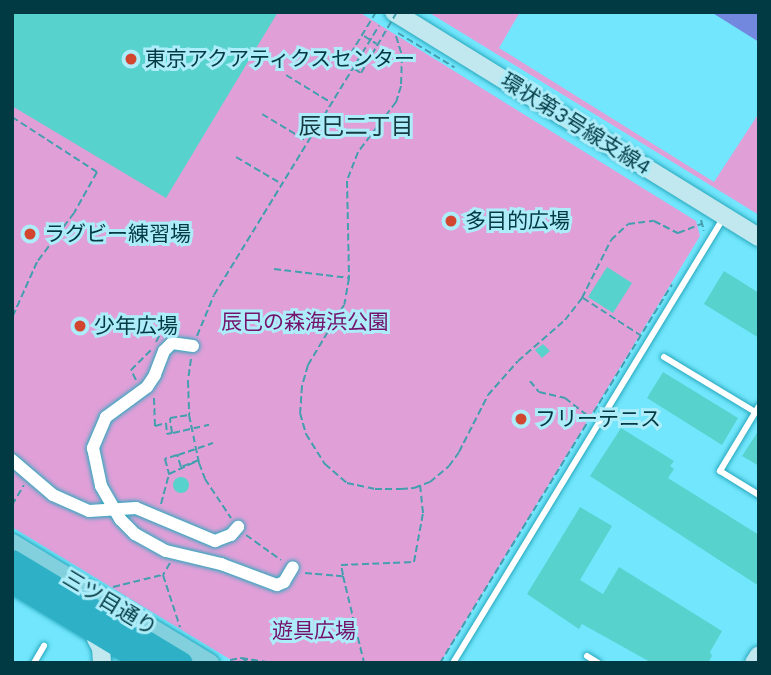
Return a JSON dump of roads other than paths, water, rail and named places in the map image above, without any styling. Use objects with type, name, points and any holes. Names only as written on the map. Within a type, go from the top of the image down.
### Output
[{"type":"highway","points":[[12,564],[181,663]]},
{"type":"highway","points":[[12,581],[148,663]]},
{"type":"main road","name":"三ツ目通り","points":[[12,542],[208,663]]},
{"type":"main road","name":"三ツ目通り","points":[[12,564],[173,663]]},
{"type":"main road","points":[[12,589],[135,663]]},
{"type":"street","name":"環状第3号線支線4","points":[[396,12],[759,237]]},
{"type":"street","points":[[193,346],[172,343],[164,351],[147,387],[106,417],[98,431],[93,448],[95,467],[112,507],[135,534],[177,554],[221,564],[277,585],[284,582],[293,568]]},
{"type":"street","points":[[12,460],[29,477],[77,507],[89,511],[112,507],[136,508],[158,515],[196,536],[215,541],[231,535],[238,527]]},
{"type":"street","points":[[96,639],[101,648],[102,663]]},
{"type":"street","points":[[754,663],[759,655]]},
{"type":"lane","points":[[453,663],[724,216]]},
{"type":"lane","points":[[664,357],[757,409],[720,471],[759,495]]},
{"type":"lane","points":[[34,663],[44,646]]},
{"type":"lane","points":[[587,656],[598,663]]},
{"type":"water","points":[[711,12],[759,12],[759,42]]},
{"type":"place","name":"東京アクアティクスセンター","points":[[131,59]]},
{"type":"place","name":"多目的広場","points":[[451,221]]},
{"type":"place","name":"ラグビー練習場","points":[[30,234]]},
{"type":"place","name":"少年広場","points":[[80,326]]},
{"type":"place","name":"フリーテニス","points":[[521,419]]},
{"type":"district","name":"辰巳二丁目","points":[[356,127]]},
{"type":"park label","name":"辰巳の森海浜公園","points":[[305,322]]},
{"type":"park label","name":"遊具広場","points":[[314,631]]}]
